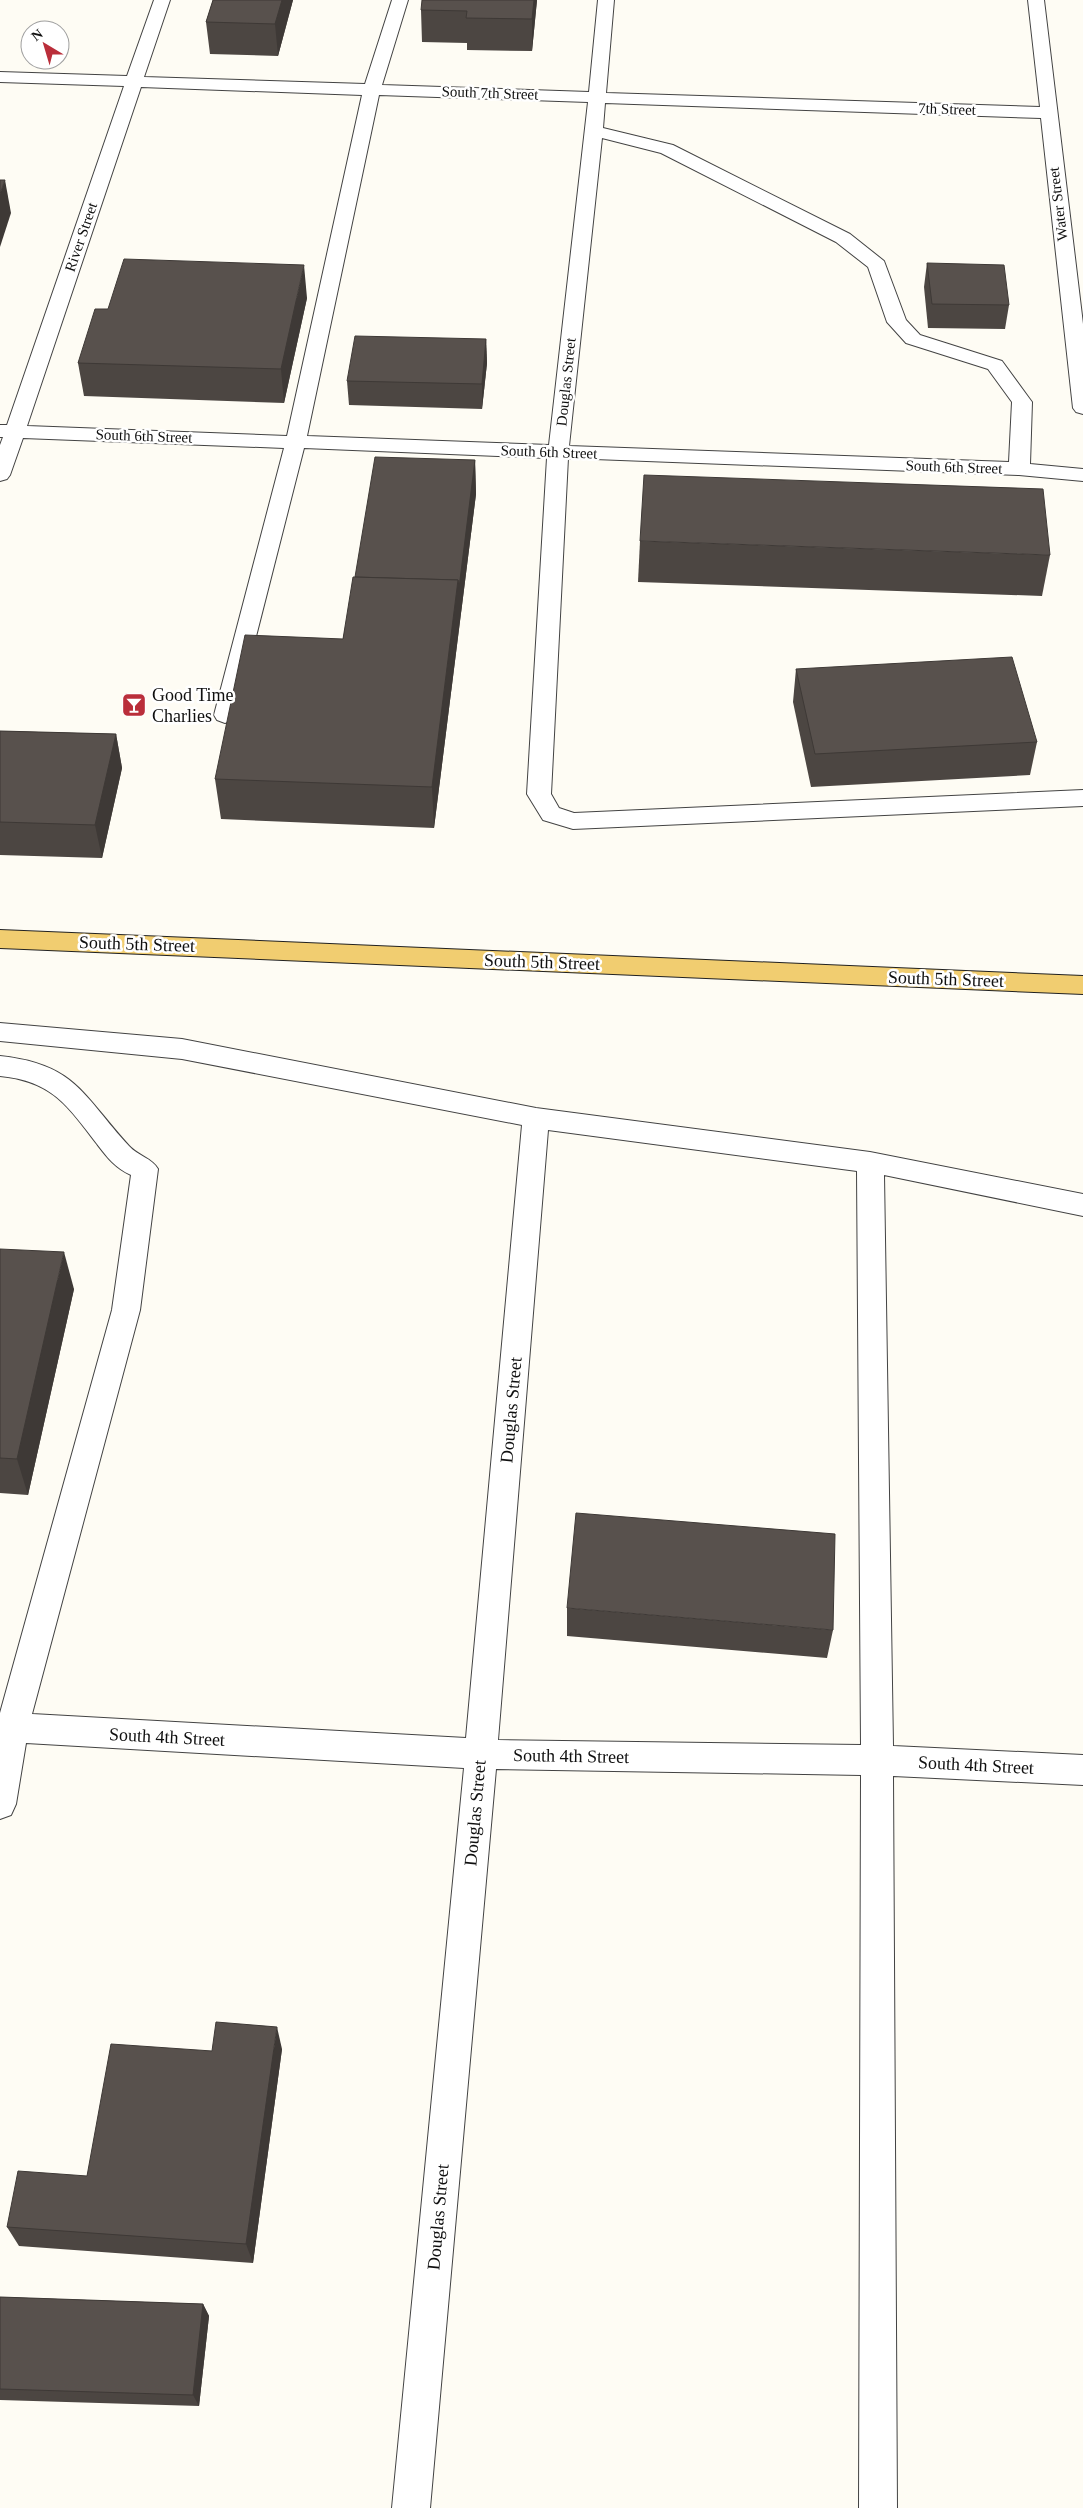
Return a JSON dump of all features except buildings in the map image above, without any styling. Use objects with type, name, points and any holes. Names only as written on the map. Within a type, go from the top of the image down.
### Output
[{"type":"main road","name":"South 5th Street","points":[[0,939],[1083,985]]},
{"type":"street","name":"River Street","points":[[0,475],[7,431],[162,0]]},
{"type":"street","points":[[226,715],[296,442],[372,89],[400,0]]},
{"type":"street","name":"Douglas Street","points":[[606,0],[594,131],[558,453],[539,794],[550,814],[573,821],[1083,798]]},
{"type":"street","name":"Water Street","points":[[1036,0],[1047,113],[1083,408]]},
{"type":"street","points":[[0,77],[134,82]]},
{"type":"street","name":"South 7th Street","points":[[134,82],[846,105]]},
{"type":"street","name":"7th Street","points":[[846,105],[1047,113]]},
{"type":"street","points":[[594,131],[667,149],[843,238],[877,265],[897,322],[913,339],[995,366],[1022,402],[1019,469]]},
{"type":"street","name":"South 6th Street","points":[[7,431],[1019,469],[1083,476]]},
{"type":"street","points":[[0,1032],[182,1048],[536,1118],[870,1162],[1083,1205]]},
{"type":"street","points":[[0,1066],[43,1074],[69,1090],[128,1163],[145,1169],[126,1310],[7,1728],[0,1804]]},
{"type":"street","name":"Douglas Street","points":[[411,2508],[481,1754],[536,1118]]},
{"type":"street","points":[[870,1162],[877,1760],[878,2508]]},
{"type":"street","name":"South 4th Street","points":[[7,1728],[481,1754],[877,1760],[1083,1770]]},
{"type":"place","name":"Good Time Charlies","points":[[134,705]]}]
